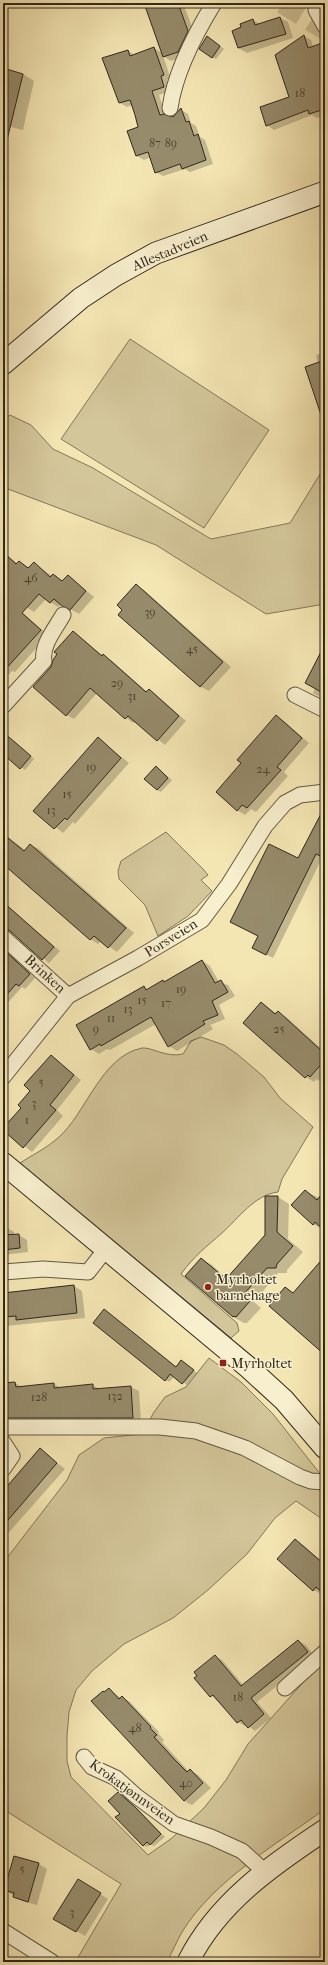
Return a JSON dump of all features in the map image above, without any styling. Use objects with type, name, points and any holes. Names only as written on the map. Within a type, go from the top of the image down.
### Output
[{"type":"main road","name":"Allestadveien","points":[[3,364],[81,298],[100,285],[156,253],[325,192]]},
{"type":"main road","points":[[3,1163],[267,1384],[300,1417],[325,1448]]},
{"type":"main road","points":[[188,1962],[208,1930],[243,1890],[264,1872],[325,1830]]},
{"type":"street","points":[[170,108],[172,93],[187,55],[214,3]]},
{"type":"street","points":[[316,3],[316,10],[325,26]]},
{"type":"street","points":[[3,706],[44,661],[43,655],[46,647],[63,615]]},
{"type":"street","points":[[295,695],[325,710]]},
{"type":"street","name":"Porsveien","points":[[3,1077],[68,996],[138,958],[202,920],[213,907],[276,812],[285,803],[300,795],[325,792]]},
{"type":"street","name":"Brinken","points":[[3,937],[68,996]]},
{"type":"street","points":[[3,1272],[43,1269],[88,1272],[106,1249]]},
{"type":"street","points":[[3,1427],[160,1427],[196,1431],[244,1448],[295,1475],[311,1481],[325,1482]]},
{"type":"street","points":[[3,1442],[12,1456],[3,1469]]},
{"type":"street","points":[[285,1688],[325,1652]]},
{"type":"street","name":"Krokatjønnveien","points":[[84,1757],[92,1767],[116,1778],[136,1796],[174,1824],[211,1837],[242,1851],[264,1872]]},
{"type":"street","points":[[3,1930],[52,1962]]},
{"type":"shaded area","points":[[130,339],[269,430],[204,528],[61,439]]},
{"type":"shaded area","points":[[10,415],[31,425],[53,449],[93,468],[211,539],[290,523],[325,466],[325,604],[266,614],[156,545],[8,489],[3,483],[3,420]]},
{"type":"shaded area","points":[[166,832],[208,875],[201,880],[212,891],[188,916],[158,936],[145,905],[119,879],[118,871],[121,861]]},
{"type":"shaded area","points":[[201,1037],[224,1045],[237,1054],[264,1077],[280,1098],[313,1127],[282,1179],[278,1192],[269,1194],[254,1202],[205,1247],[181,1274],[237,1323],[239,1331],[231,1338],[20,1163],[54,1142],[68,1128],[105,1074],[116,1062],[128,1053],[146,1048],[171,1055],[183,1054],[191,1041]]},
{"type":"shaded area","points":[[209,1358],[241,1382],[273,1414],[325,1480],[325,1521],[296,1501],[275,1518],[247,1554],[208,1590],[173,1618],[124,1644],[92,1671],[76,1690],[69,1712],[67,1761],[71,1777],[148,1855],[172,1838],[204,1808],[226,1780],[248,1744],[325,1658],[325,1809],[248,1864],[211,1896],[195,1913],[182,1932],[167,1962],[80,1962],[77,1959],[121,1884],[3,1809],[3,1563],[67,1480],[79,1455],[104,1438],[142,1434],[154,1412],[165,1397],[186,1387]]},
{"type":"building","points":[[144,3],[178,3],[188,31],[178,52],[163,57]]},
{"type":"building","points":[[280,17],[286,34],[238,48],[232,31],[241,27],[240,24],[253,19],[255,25]]},
{"type":"building","points":[[304,35],[308,48],[325,42],[325,109],[309,114],[308,110],[266,126],[260,107],[289,97],[275,55]]},
{"type":"building","points":[[207,36],[220,46],[212,58],[199,49]]},
{"type":"building","points":[[154,47],[164,75],[161,76],[164,87],[152,91],[160,115],[164,114],[173,117],[181,108],[186,122],[189,121],[194,136],[198,134],[206,160],[182,169],[180,164],[155,173],[148,152],[136,156],[127,131],[138,127],[130,100],[119,103],[102,58],[128,50],[130,56]]},
{"type":"building","points":[[3,68],[23,74],[7,140],[3,140]]},
{"type":"building","points":[[325,360],[325,418],[322,418],[305,367]]},
{"type":"building","points":[[3,552],[16,564],[19,561],[28,568],[34,562],[50,577],[53,574],[62,581],[68,575],[86,591],[70,610],[62,606],[54,599],[50,603],[39,594],[22,613],[41,630],[3,672]]},
{"type":"building","points":[[136,584],[223,662],[200,687],[118,615],[122,610],[117,605]]},
{"type":"building","points":[[73,631],[102,656],[103,654],[146,692],[149,689],[179,716],[157,741],[128,716],[125,719],[90,688],[66,716],[33,687],[51,667],[57,654],[54,652]]},
{"type":"building","points":[[325,644],[325,694],[305,683]]},
{"type":"building","points":[[276,715],[302,738],[277,767],[281,770],[247,808],[242,805],[237,811],[216,792],[241,763],[237,760]]},
{"type":"building","points":[[3,732],[31,756],[20,769],[3,754]]},
{"type":"building","points":[[98,737],[121,758],[67,820],[65,818],[54,829],[33,811]]},
{"type":"building","points":[[156,766],[168,778],[157,790],[144,779]]},
{"type":"building","points":[[325,806],[325,858],[316,854],[266,955],[252,948],[258,936],[230,922],[269,844],[298,858]]},
{"type":"building","points":[[3,834],[24,851],[30,844],[126,928],[108,948],[94,936],[90,940],[3,864]]},
{"type":"building","points":[[3,902],[54,947],[42,960],[9,930],[3,928]]},
{"type":"building","points":[[3,949],[30,974],[19,986],[16,984],[3,999]]},
{"type":"building","points":[[202,960],[215,983],[221,980],[228,992],[212,1001],[218,1015],[203,1021],[205,1024],[168,1047],[151,1017],[101,1046],[100,1044],[90,1050],[76,1025],[144,986],[146,990],[163,980],[164,982]]},
{"type":"building","points":[[261,1002],[275,1014],[278,1011],[325,1054],[325,1060],[310,1077],[308,1075],[305,1078],[243,1023]]},
{"type":"building","points":[[51,1055],[74,1075],[50,1105],[56,1110],[23,1148],[3,1130],[3,1128],[21,1108],[18,1105],[30,1091],[24,1085]]},
{"type":"building","points":[[305,1190],[317,1200],[325,1190],[325,1231],[315,1222],[313,1225],[291,1205]]},
{"type":"building","points":[[265,1196],[278,1196],[277,1232],[293,1246],[277,1264],[276,1268],[267,1268],[243,1295],[250,1301],[236,1317],[233,1317],[185,1276],[201,1258],[226,1279],[265,1235]]},
{"type":"building","points":[[19,1234],[20,1248],[3,1250],[3,1235]]},
{"type":"building","points":[[325,1256],[325,1355],[269,1306],[285,1287],[293,1293]]},
{"type":"building","points":[[74,1285],[77,1313],[16,1320],[16,1316],[3,1317],[3,1293]]},
{"type":"building","points":[[104,1309],[176,1367],[181,1360],[194,1370],[182,1384],[170,1374],[165,1381],[93,1323]]},
{"type":"building","points":[[15,1382],[16,1387],[54,1383],[54,1388],[93,1384],[93,1389],[131,1386],[133,1418],[5,1418],[3,1406],[3,1383]]},
{"type":"building","points":[[40,1448],[57,1463],[3,1526],[3,1491]]},
{"type":"building","points":[[295,1539],[325,1565],[325,1595],[316,1587],[313,1591],[277,1559]]},
{"type":"building","points":[[298,1640],[308,1652],[251,1698],[264,1714],[248,1728],[241,1720],[237,1723],[213,1695],[210,1697],[194,1678],[197,1676],[194,1672],[215,1655],[241,1686]]},
{"type":"building","points":[[109,1688],[119,1699],[122,1696],[151,1727],[150,1728],[157,1735],[154,1737],[174,1759],[187,1772],[190,1769],[203,1783],[184,1801],[91,1701]]},
{"type":"building","points":[[118,1792],[161,1834],[150,1845],[147,1842],[143,1846],[115,1817],[120,1814],[108,1801]]},
{"type":"building","points":[[14,1856],[39,1863],[28,1902],[13,1897],[14,1893],[4,1890]]},
{"type":"building","points":[[78,1879],[101,1893],[76,1932],[53,1919]]},
{"type":"tunnel","points":[[283,3],[325,29]]},
{"type":"place","name":"Myrholtet barnehage","points":[[208,1287]]},
{"type":"place","name":"Myrholtet","points":[[223,1363]]}]
